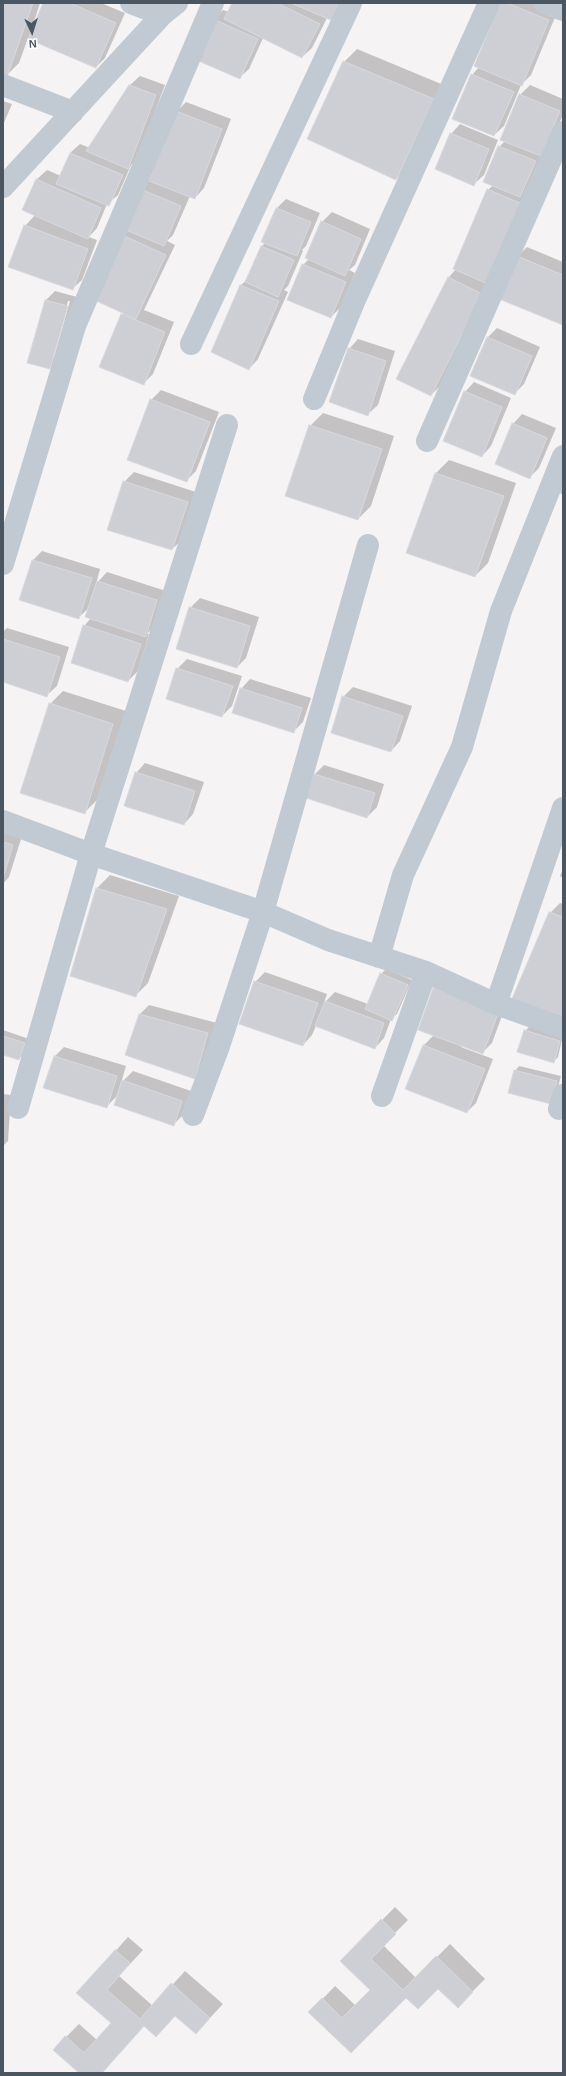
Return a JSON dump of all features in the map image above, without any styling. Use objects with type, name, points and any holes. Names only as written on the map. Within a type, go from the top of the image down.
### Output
[{"type":"street","points":[[131,3],[169,9]]},
{"type":"street","points":[[3,564],[75,326],[213,3]]},
{"type":"street","points":[[191,344],[351,3]]},
{"type":"street","points":[[314,399],[354,302],[489,3]]},
{"type":"street","points":[[545,3],[563,10]]},
{"type":"street","points":[[3,187],[169,9]]},
{"type":"street","points":[[3,85],[73,112]]},
{"type":"street","points":[[427,441],[563,132]]},
{"type":"street","points":[[18,1108],[91,854],[226,425]]},
{"type":"street","points":[[379,957],[403,875],[462,748],[501,611],[563,456]]},
{"type":"street","points":[[193,1115],[263,912],[368,545]]},
{"type":"street","points":[[496,1004],[563,808]]},
{"type":"street","points":[[3,821],[91,854],[263,912],[328,940],[426,972],[496,1004],[563,1028]]},
{"type":"street","points":[[382,1096],[426,972]]},
{"type":"building","points":[[3,3],[33,3],[7,77],[3,76]]},
{"type":"building","points":[[43,3],[70,3],[116,23],[96,68],[28,39]]},
{"type":"building","points":[[232,3],[277,3],[320,24],[302,58],[224,19]]},
{"type":"building","points":[[291,3],[341,3],[333,21]]},
{"type":"building","points":[[500,3],[507,3],[549,20],[522,86],[474,66]]},
{"type":"building","points":[[213,19],[258,39],[240,79],[194,59]]},
{"type":"building","points":[[343,61],[434,99],[396,180],[307,139]]},
{"type":"building","points":[[471,74],[514,92],[494,136],[452,119]]},
{"type":"building","points":[[129,85],[156,95],[128,169],[86,151]]},
{"type":"building","points":[[519,94],[560,111],[541,156],[500,140]]},
{"type":"building","points":[[176,111],[222,129],[195,199],[149,181]]},
{"type":"building","points":[[450,133],[489,149],[474,186],[435,169]]},
{"type":"building","points":[[498,146],[536,161],[520,197],[483,182]]},
{"type":"building","points":[[70,153],[123,175],[109,206],[56,184]]},
{"type":"building","points":[[36,179],[101,208],[88,239],[22,210]]},
{"type":"building","points":[[138,188],[181,206],[164,246],[121,228]]},
{"type":"building","points":[[487,189],[522,204],[488,284],[453,269]]},
{"type":"building","points":[[276,208],[311,222],[297,256],[261,242]]},
{"type":"building","points":[[321,221],[361,239],[345,276],[305,258]]},
{"type":"building","points":[[24,225],[88,249],[73,290],[8,267]]},
{"type":"building","points":[[122,235],[166,255],[136,319],[92,299]]},
{"type":"building","points":[[261,246],[294,260],[278,297],[245,282]]},
{"type":"building","points":[[517,256],[563,275],[563,325],[499,299]]},
{"type":"building","points":[[302,264],[346,282],[331,318],[287,300]]},
{"type":"building","points":[[448,277],[482,294],[431,396],[396,379]]},
{"type":"building","points":[[240,285],[279,301],[249,370],[211,352]]},
{"type":"building","points":[[45,300],[68,306],[50,369],[27,363]]},
{"type":"building","points":[[121,314],[165,332],[144,385],[99,367]]},
{"type":"building","points":[[487,337],[532,356],[515,395],[470,376]]},
{"type":"building","points":[[348,348],[386,361],[368,416],[329,402]]},
{"type":"building","points":[[464,391],[502,407],[482,457],[443,441]]},
{"type":"building","points":[[150,399],[210,422],[187,482],[127,460]]},
{"type":"building","points":[[512,423],[547,438],[530,479],[495,464]]},
{"type":"building","points":[[309,425],[382,449],[358,520],[285,496]]},
{"type":"building","points":[[435,473],[504,496],[475,577],[406,553]]},
{"type":"building","points":[[123,481],[188,502],[172,550],[107,530]]},
{"type":"building","points":[[32,560],[92,578],[79,619],[19,600]]},
{"type":"building","points":[[97,581],[157,600],[146,637],[85,617]]},
{"type":"building","points":[[189,607],[250,626],[237,668],[176,649]]},
{"type":"building","points":[[83,625],[141,644],[128,682],[71,663]]},
{"type":"building","points":[[3,639],[60,657],[47,697],[3,682]]},
{"type":"building","points":[[176,668],[233,686],[222,717],[166,699]]},
{"type":"building","points":[[240,688],[302,708],[294,733],[232,713]]},
{"type":"building","points":[[342,696],[403,716],[391,752],[331,733]]},
{"type":"building","points":[[49,703],[113,724],[85,814],[20,793]]},
{"type":"building","points":[[135,772],[195,791],[184,825],[124,806]]},
{"type":"building","points":[[314,774],[375,793],[367,818],[306,798]]},
{"type":"building","points":[[3,842],[13,845],[3,878]]},
{"type":"building","points":[[96,888],[167,909],[136,997],[70,976]]},
{"type":"building","points":[[549,912],[563,917],[563,1014],[560,1022],[511,1001]]},
{"type":"building","points":[[380,973],[408,985],[392,1021],[365,1009]]},
{"type":"building","points":[[254,981],[318,1003],[303,1046],[239,1024]]},
{"type":"building","points":[[433,988],[499,1011],[483,1054],[418,1030]]},
{"type":"building","points":[[325,1001],[384,1023],[375,1049],[315,1026]]},
{"type":"building","points":[[139,1014],[208,1033],[195,1079],[125,1055]]},
{"type":"building","points":[[524,1030],[560,1041],[554,1063],[517,1052]]},
{"type":"building","points":[[3,1036],[25,1043],[19,1060],[3,1055]]},
{"type":"building","points":[[423,1045],[485,1069],[467,1113],[405,1089]]},
{"type":"building","points":[[54,1056],[117,1076],[107,1108],[43,1088]]},
{"type":"building","points":[[514,1070],[557,1081],[551,1104],[508,1093]]},
{"type":"building","points":[[122,1080],[182,1101],[174,1126],[114,1105]]},
{"type":"building","points":[[381,1919],[396,1934],[371,1959],[403,1990],[436,1956],[473,1992],[458,2008],[438,1989],[418,2009],[406,1998],[351,2053],[308,2012],[322,1998],[342,2018],[370,1990],[340,1961]]},
{"type":"building","points":[[115,1950],[130,1963],[107,1990],[140,2019],[171,1983],[210,2018],[196,2034],[175,2016],[156,2037],[144,2026],[102,2073],[79,2073],[53,2050],[65,2036],[84,2053],[111,2023],[76,1993]]}]
